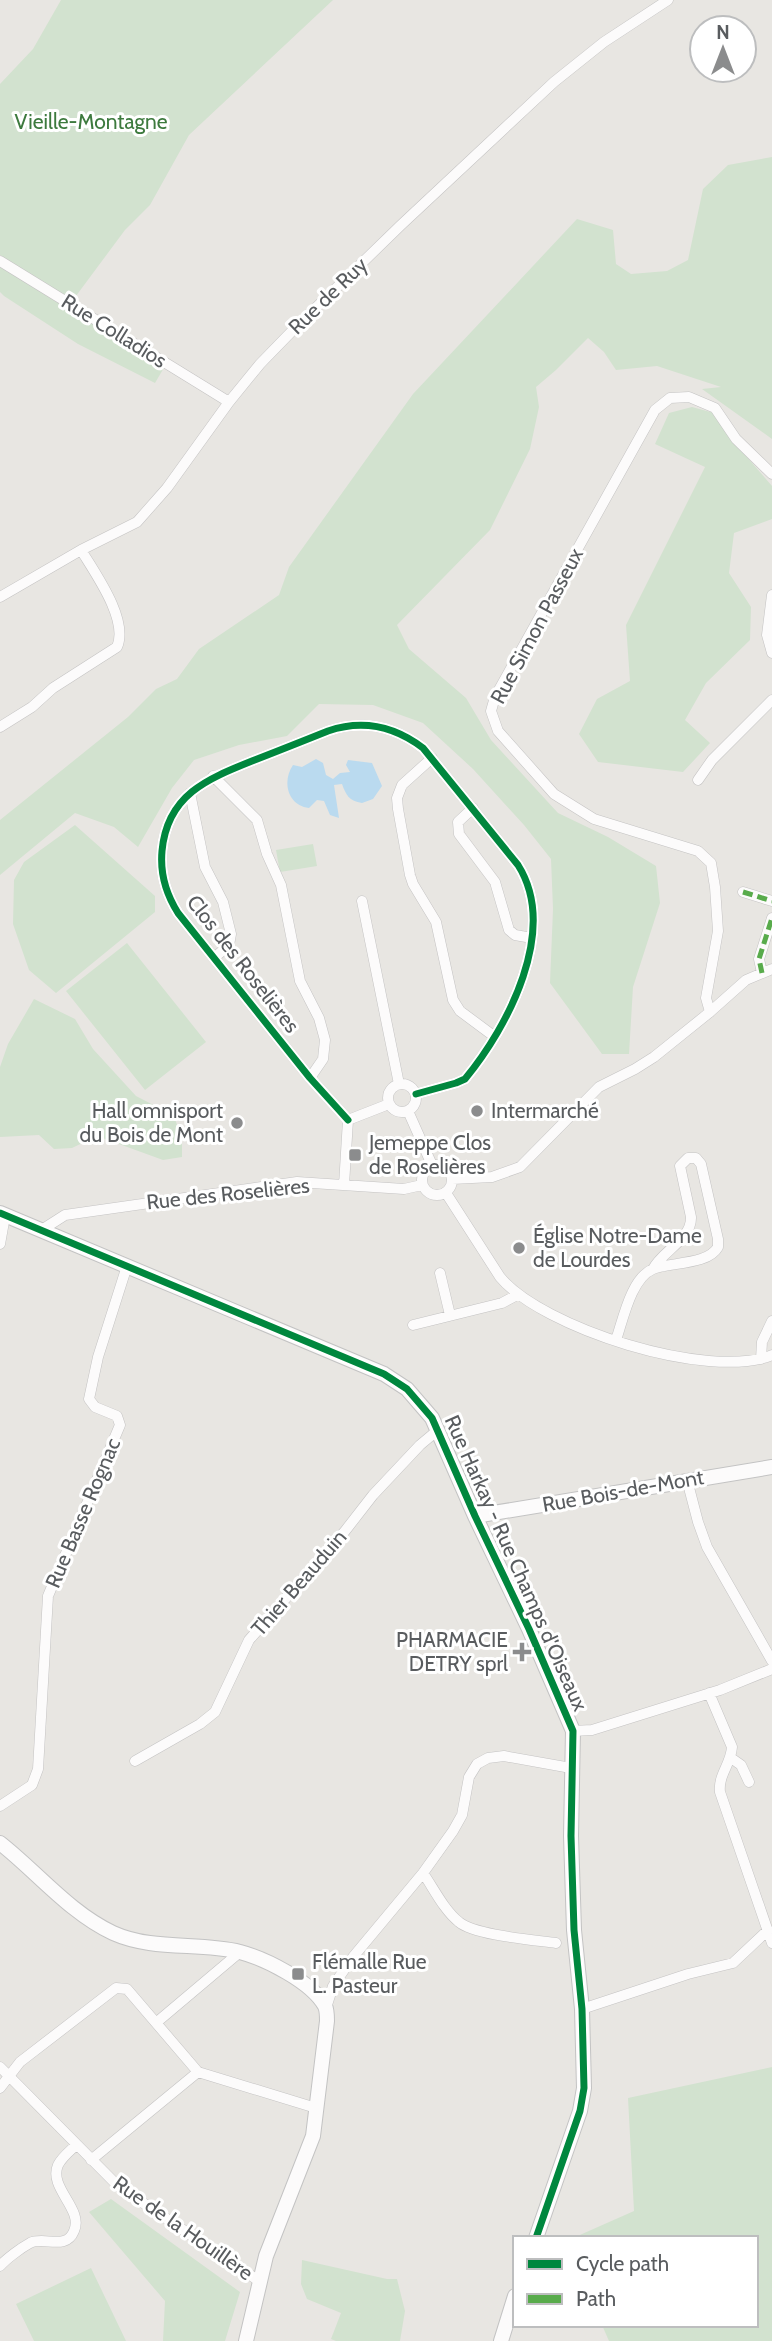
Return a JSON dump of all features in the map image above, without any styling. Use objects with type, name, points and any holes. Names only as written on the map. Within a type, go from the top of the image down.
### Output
[{"type":"street","name":"Rue de Ruy","points":[[0,597],[81,550],[137,522],[167,488],[260,363],[294,328],[554,82],[604,42],[668,0]]},
{"type":"street","name":"Rue Colladios","points":[[0,261],[229,402]]},
{"type":"street","name":"Rue Simon Passeux","points":[[710,1012],[706,998],[718,931],[711,863],[698,851],[594,819],[554,794],[498,731],[491,711],[495,697],[655,410],[670,398],[689,397],[715,408],[736,439],[772,474]]},
{"type":"street","points":[[0,727],[32,708],[53,688],[117,648],[121,640],[120,627],[107,594],[81,550]]},
{"type":"street","points":[[772,595],[767,635],[772,653]]},
{"type":"street","points":[[698,780],[712,760],[772,700]]},
{"type":"street","name":"Clos des Roselières","points":[[348,1120],[310,1078],[174,907],[162,871],[162,853],[165,833],[177,808],[190,793],[213,776],[349,725],[374,725],[415,741],[432,758],[518,865],[526,878],[534,908],[532,938],[519,989],[495,1037],[461,1082],[416,1094]]},
{"type":"street","points":[[432,758],[406,780],[397,798],[409,871],[413,884],[436,922],[453,1000],[464,1015],[495,1037]]},
{"type":"street","points":[[213,776],[257,820],[269,860],[281,885],[300,981],[319,1018],[325,1040],[323,1059],[310,1078]]},
{"type":"street","points":[[190,793],[205,867],[224,903],[231,934],[229,945],[214,958]]},
{"type":"street","points":[[473,808],[458,822],[459,834],[495,882],[509,930],[515,935],[532,938]]},
{"type":"street","points":[[743,892],[772,901]]},
{"type":"street","points":[[362,901],[399,1084]]},
{"type":"street","points":[[452,1179],[492,1177],[520,1167],[600,1087],[654,1057],[746,980],[767,971],[759,959],[772,918]]},
{"type":"street","points":[[399,1084],[411,1087],[416,1094],[414,1105],[408,1111],[395,1110],[389,1104],[389,1091],[399,1084]]},
{"type":"street","points":[[344,1185],[348,1120],[389,1104]]},
{"type":"street","points":[[408,1111],[432,1165]]},
{"type":"street","points":[[616,1340],[631,1294],[658,1260],[691,1226],[680,1166],[688,1158],[696,1158],[701,1164],[718,1247],[708,1257],[653,1269]]},
{"type":"street","points":[[432,1165],[445,1167],[452,1179],[446,1192],[437,1196],[428,1193],[422,1185],[425,1170],[432,1165]]},
{"type":"street","name":"Rue des Roselières","points":[[40,1231],[65,1215],[297,1182],[404,1189],[422,1185]]},
{"type":"street","points":[[446,1192],[500,1277],[517,1295],[566,1321],[660,1353],[705,1361],[742,1363],[772,1355]]},
{"type":"street","points":[[0,1244],[3,1214]]},
{"type":"street","name":"Rue Harkay - Rue Champs d'Oiseaux","points":[[3,1214],[392,1378],[420,1402],[438,1430],[573,1731],[573,1916],[582,2009],[584,2088],[580,2111],[537,2236]]},
{"type":"street","name":"Rue Basse Rognac","points":[[0,1806],[32,1785],[38,1769],[48,1596],[120,1425],[117,1416],[95,1407],[89,1399],[98,1357],[127,1266]]},
{"type":"street","points":[[440,1273],[450,1315]]},
{"type":"street","points":[[414,1325],[502,1303],[517,1295]]},
{"type":"street","points":[[761,1359],[762,1342],[771,1324]]},
{"type":"street","name":"Thier Beauduin","points":[[135,1761],[200,1724],[215,1712],[248,1640],[345,1531],[373,1495],[419,1445],[438,1430]]},
{"type":"street","name":"Rue Bois-de-Mont","points":[[475,1517],[772,1467]]},
{"type":"street","points":[[687,1480],[707,1546],[772,1661]]},
{"type":"street","points":[[573,1731],[592,1730],[709,1693],[772,1669]]},
{"type":"street","points":[[709,1693],[732,1747],[731,1758],[720,1780],[720,1792],[772,1943]]},
{"type":"street","points":[[246,2341],[266,2256],[313,2136],[327,2021],[326,2008],[333,1986],[353,1957],[423,1872],[459,1821],[468,1777],[477,1764],[488,1758],[504,1756],[571,1768]]},
{"type":"street","points":[[731,1758],[741,1765],[749,1782]]},
{"type":"street","points":[[0,1843],[69,1904],[111,1932],[144,1942],[240,1952],[270,1964],[309,1986],[326,2008]]},
{"type":"street","points":[[423,1872],[452,1915],[465,1926],[478,1931],[556,1943]]},
{"type":"street","points":[[582,2009],[688,1974],[726,1966],[733,1963],[768,1930]]},
{"type":"street","points":[[157,2022],[240,1952]]},
{"type":"street","points":[[0,2088],[20,2062],[116,1988],[127,1989],[198,2072],[316,2108]]},
{"type":"street","name":"Rue de la Houillère","points":[[0,2067],[118,2186],[259,2281]]},
{"type":"street","points":[[92,2160],[198,2072]]},
{"type":"street","points":[[0,2266],[30,2243],[58,2243],[72,2235],[76,2221],[56,2175],[60,2162],[76,2145]]},
{"type":"street","points":[[501,2341],[513,2302]]},
{"type":"green space","name":"Vieille-Montagne","points":[[61,0],[333,0],[189,135],[150,205],[125,230],[73,300],[0,255],[0,84],[33,49]]},
{"type":"green space","points":[[772,157],[772,439],[702,389],[721,387],[657,366],[616,370],[604,352],[588,338],[536,387],[539,407],[530,449],[490,530],[397,625],[409,649],[466,698],[491,740],[558,813],[608,837],[656,866],[660,903],[633,987],[629,1054],[602,1054],[550,983],[553,909],[551,859],[473,769],[423,723],[373,705],[319,704],[287,736],[239,745],[194,760],[172,788],[138,847],[114,827],[75,813],[0,875],[0,820],[128,717],[156,689],[177,679],[199,649],[279,595],[289,567],[413,394],[577,219],[613,230],[616,264],[631,274],[667,271],[688,260],[703,189],[728,165]]},
{"type":"green space","points":[[0,267],[165,366],[155,383],[78,344],[4,296],[0,292]]},
{"type":"green space","points":[[692,407],[714,413],[734,442],[772,486],[772,519],[734,533],[729,573],[751,607],[750,640],[706,683],[685,720],[710,743],[683,772],[598,762],[579,734],[597,699],[630,681],[626,625],[705,467],[655,444],[669,413]]},
{"type":"green space","points":[[75,825],[155,896],[155,912],[56,993],[29,970],[13,924],[14,880],[24,862]]},
{"type":"green space","points":[[313,844],[317,866],[280,872],[276,850]]},
{"type":"green space","points":[[127,943],[206,1042],[145,1090],[66,991]]},
{"type":"green space","points":[[34,999],[75,1019],[93,1049],[136,1096],[169,1113],[175,1119],[182,1139],[182,1157],[163,1160],[97,1136],[72,1148],[54,1149],[39,1135],[0,1137],[0,1067],[8,1044]]},
{"type":"green space","points":[[772,2067],[772,2341],[609,2341],[603,2327],[758,2327],[758,2236],[578,2236],[634,2211],[628,2098]]},
{"type":"green space","points":[[111,2199],[240,2292],[225,2341],[163,2341],[165,2301],[89,2212]]},
{"type":"green space","points":[[302,2260],[397,2279],[405,2311],[400,2341],[331,2339],[341,2313],[307,2299],[301,2284]]},
{"type":"green space","points":[[91,2268],[126,2341],[34,2341],[16,2304]]},
{"type":"water","points":[[316,759],[323,763],[326,775],[333,779],[340,773],[350,772],[346,765],[348,760],[372,763],[382,786],[373,799],[362,803],[349,797],[342,784],[334,785],[339,818],[330,815],[324,801],[317,800],[309,808],[302,806],[291,797],[287,785],[290,771],[293,765],[302,767]]},
{"type":"marked path","points":[[743,892],[772,901]]},
{"type":"marked path","points":[[762,973],[759,959],[772,918]]},
{"type":"cycle path","points":[[348,1120],[310,1078],[178,913],[170,898],[162,867],[165,832],[172,816],[192,792],[235,768],[341,727],[378,727],[401,734],[423,748],[518,865],[529,891],[533,919],[531,948],[523,977],[497,1033],[465,1079],[416,1094]]},
{"type":"cycle path","points":[[0,1213],[384,1374],[407,1389],[432,1418],[573,1731],[571,1836],[584,2088],[580,2111],[537,2236]]},
{"type":"place","name":"Intermarché","points":[[477,1111]]},
{"type":"place","name":"Hall omnisport du Bois de Mont","points":[[237,1123]]},
{"type":"place","name":"Jemeppe Clos de Roselières","points":[[355,1155]]},
{"type":"place","name":"Église Notre-Dame de Lourdes","points":[[519,1248]]},
{"type":"place","name":"PHARMACIE DETRY sprl","points":[[522,1652]]},
{"type":"place","name":"Flémalle Rue L. Pasteur","points":[[298,1974]]}]
